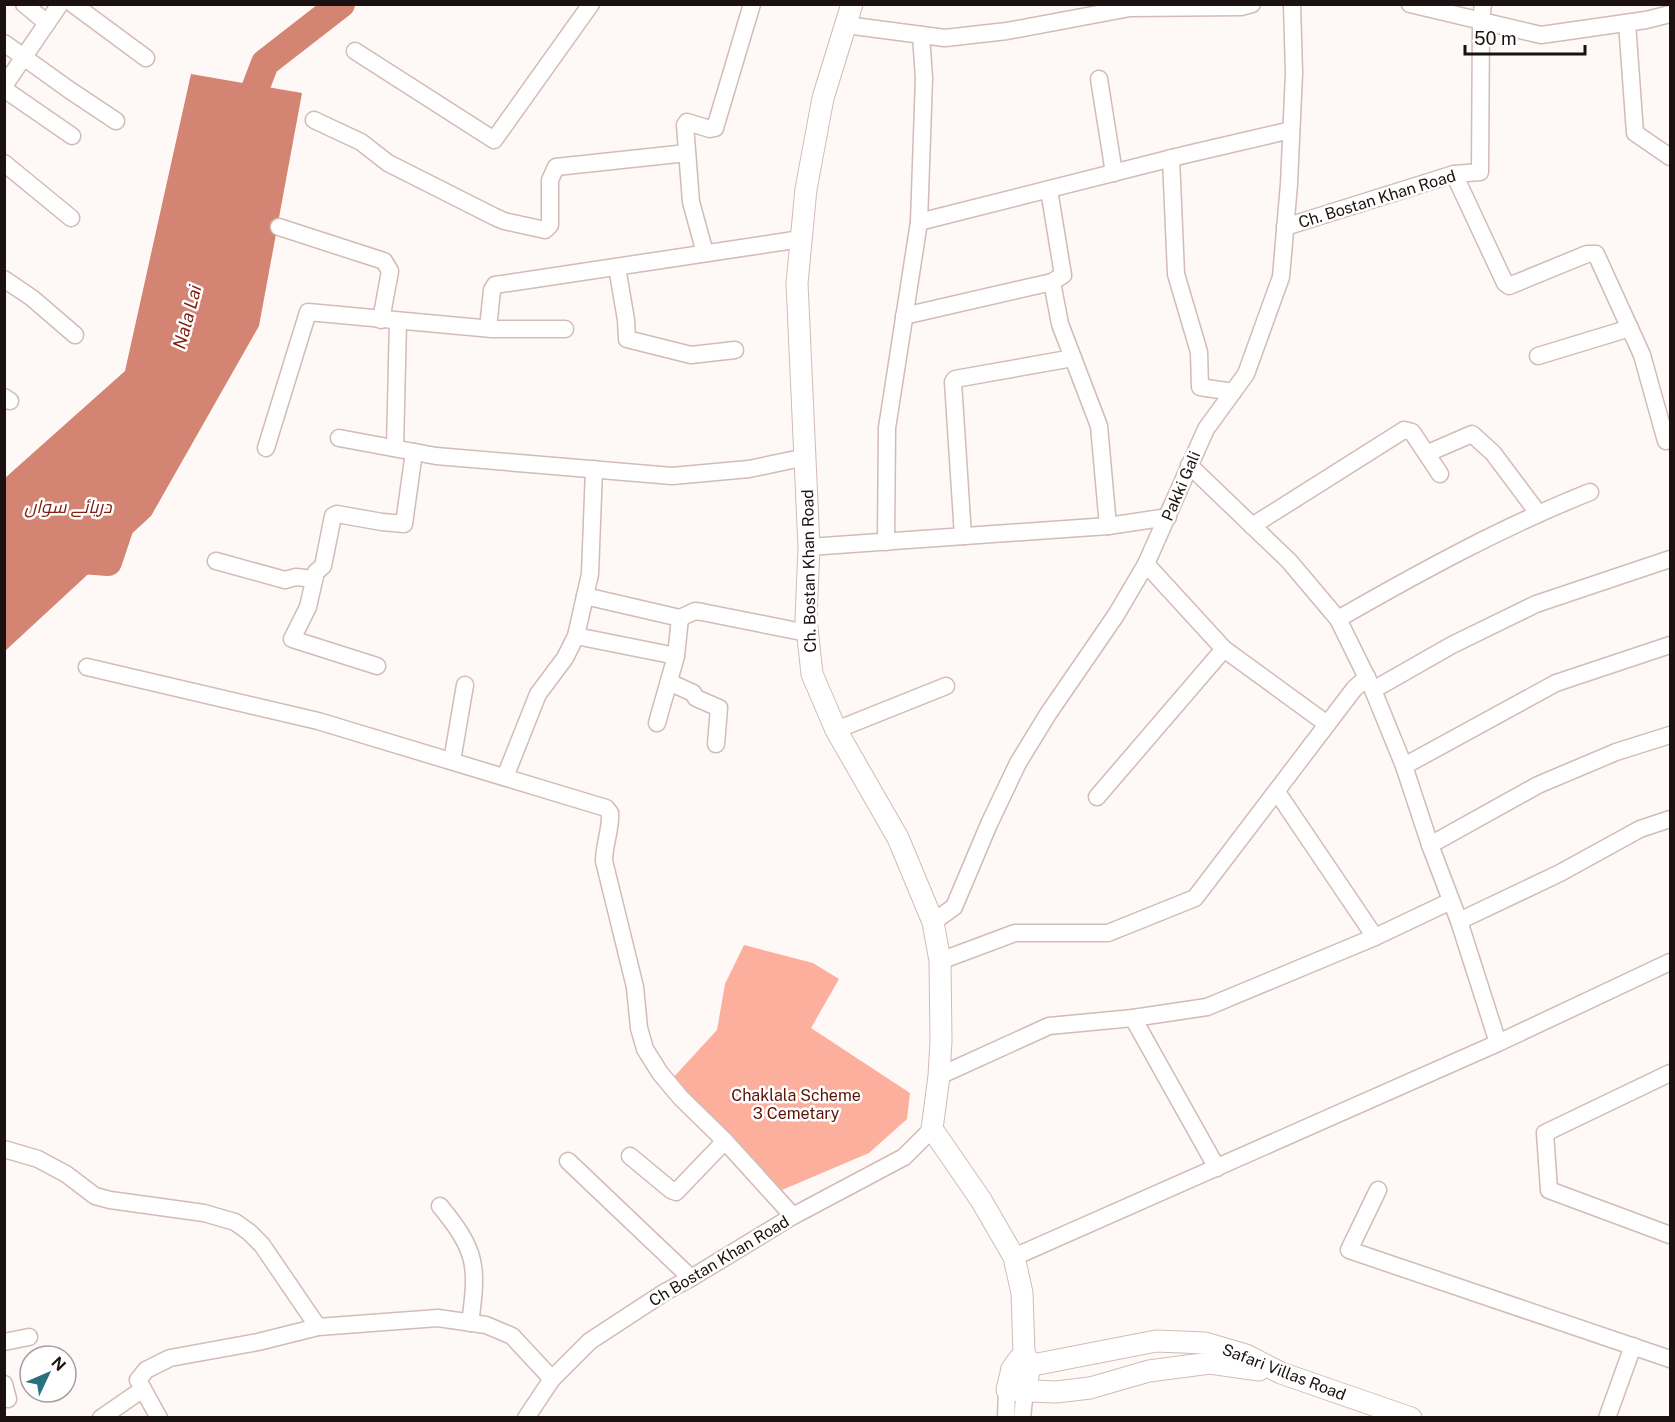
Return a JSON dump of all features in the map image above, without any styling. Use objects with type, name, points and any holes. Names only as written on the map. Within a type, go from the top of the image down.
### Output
[{"type":"main road","name":"Ch. Bostan Khan Road","points":[[852,4],[823,98],[806,189],[797,283],[809,547],[807,633],[812,674],[837,730],[898,838],[933,922],[940,961],[939,1076],[932,1129]]},
{"type":"main road","points":[[932,1129],[981,1200],[1014,1257],[1022,1293],[1022,1362],[1016,1390],[1056,1392],[1090,1388],[1149,1371],[1210,1363],[1281,1373]]},
{"type":"main road","name":"Safari Villas Road","points":[[1022,1362],[1156,1341],[1205,1343],[1246,1355],[1281,1373],[1411,1418]]},
{"type":"street","points":[[24,4],[47,23]]},
{"type":"street","points":[[60,4],[4,87],[72,136]]},
{"type":"street","points":[[73,4],[146,58]]},
{"type":"street","points":[[355,51],[494,140],[591,4]]},
{"type":"street","points":[[705,253],[691,202],[685,125],[687,122],[710,129],[715,128],[752,4]]},
{"type":"street","points":[[846,25],[945,38],[1007,31],[1130,8],[1241,7],[1252,4]]},
{"type":"street","name":"Pakki Gali","points":[[933,922],[954,907],[1018,763],[1048,714],[1116,615],[1146,564],[1206,429],[1246,374],[1281,278],[1294,73],[1292,4]]},
{"type":"street","points":[[1410,4],[1482,13],[1541,35],[1627,23],[1671,14]]},
{"type":"street","name":"Ch. Bostan Khan Road","points":[[1285,227],[1454,174],[1480,172],[1482,13]]},
{"type":"street","points":[[1627,23],[1635,133],[1671,157]]},
{"type":"street","points":[[886,542],[887,428],[919,222],[924,78],[921,35]]},
{"type":"street","points":[[4,42],[68,90],[116,121]]},
{"type":"street","points":[[1099,79],[1114,173]]},
{"type":"street","points":[[314,120],[361,142],[388,163],[495,217],[544,230],[550,225],[550,180],[556,167],[687,153]]},
{"type":"street","points":[[919,222],[1291,130]]},
{"type":"street","points":[[1171,158],[1176,274],[1199,352],[1200,387],[1233,392]]},
{"type":"street","points":[[4,163],[71,218]]},
{"type":"street","points":[[1454,174],[1505,283],[1509,286],[1587,254],[1596,254],[1642,355],[1666,441]]},
{"type":"street","points":[[904,316],[1052,282],[1062,274],[1049,190]]},
{"type":"street","points":[[279,227],[384,261],[390,271],[381,320]]},
{"type":"street","points":[[488,328],[492,290],[495,285],[801,239]]},
{"type":"street","points":[[617,267],[627,339],[691,355],[735,350]]},
{"type":"street","points":[[4,279],[32,298],[75,335]]},
{"type":"street","points":[[1052,282],[1060,324],[1099,426],[1108,526]]},
{"type":"street","points":[[266,447],[308,312],[488,328],[565,329]]},
{"type":"street","points":[[394,448],[398,321]]},
{"type":"street","points":[[1538,356],[1630,328]]},
{"type":"street","points":[[963,536],[953,382],[1073,358]]},
{"type":"street","points":[[1252,526],[1404,429],[1412,432],[1440,474]]},
{"type":"street","points":[[1428,453],[1472,434],[1492,453],[1538,513]]},
{"type":"street","points":[[339,438],[436,456],[672,476],[749,469],[806,457]]},
{"type":"street","points":[[377,666],[292,639],[308,607],[318,569],[323,566],[333,516],[337,514],[404,524],[414,452]]},
{"type":"street","points":[[1189,465],[1288,561],[1338,619],[1370,684],[1404,766],[1430,845],[1459,921],[1498,1043]]},
{"type":"street","points":[[505,777],[538,694],[565,658],[576,636],[590,574],[594,469]]},
{"type":"street","points":[[1338,619],[1416,575],[1538,513],[1590,492]]},
{"type":"street","points":[[809,547],[1108,526],[1168,517]]},
{"type":"street","points":[[940,961],[1016,933],[1108,933],[1195,898],[1354,689],[1370,684],[1536,604],[1671,560]]},
{"type":"street","points":[[216,561],[285,580],[296,577],[314,579]]},
{"type":"street","points":[[1146,564],[1224,649],[1327,724]]},
{"type":"street","points":[[585,596],[680,618],[695,611],[807,633]]},
{"type":"street","points":[[657,723],[676,656],[680,618]]},
{"type":"street","points":[[576,636],[676,656]]},
{"type":"street","points":[[1404,766],[1556,683],[1671,645]]},
{"type":"street","points":[[1097,797],[1224,649]]},
{"type":"street","points":[[87,667],[318,721],[606,808],[610,813],[611,824],[604,848],[604,861],[635,987],[639,1028],[645,1049],[660,1073],[681,1098],[725,1141],[793,1216]]},
{"type":"street","points":[[669,682],[719,708],[716,744]]},
{"type":"street","points":[[452,761],[465,685]]},
{"type":"street","points":[[837,730],[946,686]]},
{"type":"street","points":[[1430,845],[1539,785],[1616,752],[1671,735]]},
{"type":"street","points":[[1277,792],[1375,937]]},
{"type":"street","points":[[1459,921],[1560,873],[1640,829],[1671,819]]},
{"type":"street","points":[[939,1076],[1049,1026],[1134,1018],[1207,1007],[1375,937],[1451,901]]},
{"type":"street","points":[[1014,1257],[1498,1043],[1671,962]]},
{"type":"street","points":[[1134,1018],[1217,1168]]},
{"type":"street","points":[[1671,1073],[1545,1133],[1550,1190],[1671,1235]]},
{"type":"street","name":"Ch Bostan Khan Road","points":[[526,1418],[552,1379],[590,1341],[665,1292],[793,1216],[904,1157],[932,1129]]},
{"type":"street","points":[[630,1156],[670,1190],[676,1192],[725,1141]]},
{"type":"street","points":[[4,1149],[38,1159],[66,1174],[95,1196],[204,1213],[235,1222],[262,1245],[318,1327]]},
{"type":"street","points":[[568,1161],[691,1278]]},
{"type":"street","points":[[1377,1190],[1349,1250],[1671,1359]]},
{"type":"street","points":[[441,1206],[459,1228],[470,1250],[476,1278],[470,1323]]},
{"type":"street","points":[[159,1418],[138,1380],[146,1370],[170,1358],[258,1342],[318,1327],[438,1318],[486,1325],[512,1336],[552,1379]]},
{"type":"street","points":[[4,1342],[29,1337]]},
{"type":"street","points":[[1607,1418],[1633,1346]]},
{"type":"street","points":[[101,1418],[143,1389]]},
{"type":"street","points":[[1006,1418],[1016,1390]]},
{"type":"street","points":[[1016,1390],[1022,1418]]},
{"type":"green space","name":"Chaklala Scheme 3 Cemetary","points":[[744,945],[813,963],[839,979],[811,1028],[910,1093],[907,1119],[869,1153],[782,1190],[671,1080],[717,1030],[725,984]]},
{"type":"water","name":"دریائے سواں","points":[[191,74],[302,93],[259,326],[151,516],[5,651],[5,478],[125,371]]},
{"type":"waterway","name":"Nala Lai","points":[[242,123],[265,63],[341,4]]},
{"type":"waterway","name":"Nala Lai","points":[[4,554],[108,562],[123,517]]}]
